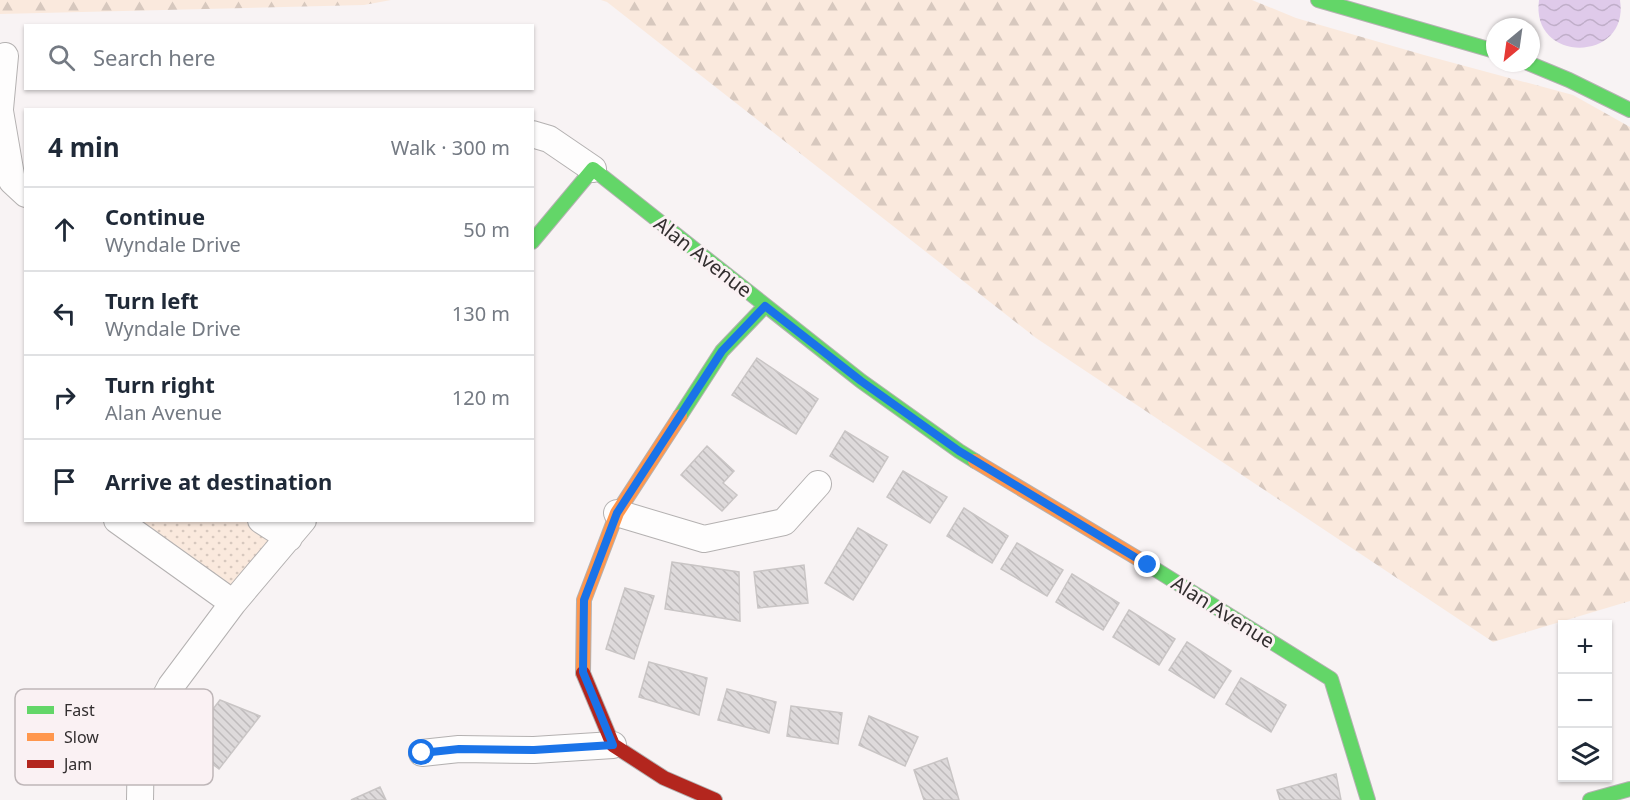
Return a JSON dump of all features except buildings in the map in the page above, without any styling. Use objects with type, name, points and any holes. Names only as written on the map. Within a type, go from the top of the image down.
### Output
[{"type":"street","points":[[1318,0],[1486,48]]},
{"type":"street","points":[[5,56],[0,110],[4,157],[12,181],[24,192]]},
{"type":"street","points":[[1540,68],[1630,110]]},
{"type":"street","points":[[534,135],[549,139],[593,169],[534,240]]},
{"type":"street","name":"Alan Avenue","points":[[593,169],[861,381],[959,451],[1331,679],[1368,800]]},
{"type":"street","points":[[715,800],[664,778],[613,745],[583,672],[584,600],[617,513],[722,351],[765,306]]},
{"type":"street","points":[[617,513],[704,539],[784,522],[818,484]]},
{"type":"street","points":[[120,522],[233,603]]},
{"type":"street","points":[[169,689],[233,603],[296,529],[269,522]]},
{"type":"street","points":[[422,753],[459,749],[534,750],[613,745]]},
{"type":"street","points":[[140,785],[140,800]]},
{"type":"street","points":[[1590,800],[1630,789]]},
{"type":"green space","points":[[0,0],[391,0],[364,5],[0,14]]},
{"type":"green space","points":[[601,0],[1252,0],[1296,18],[1573,95],[1630,127],[1630,601],[1567,620],[1558,620],[1558,623],[1493,642],[1036,338],[607,2]]},
{"type":"green space","points":[[131,522],[248,522],[281,541],[234,594]]},
{"type":"water","points":[[1539,0],[1620,0],[1619,21],[1610,36],[1596,45],[1580,48],[1563,45],[1549,36],[1540,18]]},
{"type":"traffic: fast","points":[[1318,0],[1486,48]]},
{"type":"traffic: fast","points":[[1540,68],[1630,110]]},
{"type":"traffic: fast","points":[[534,240],[593,169],[861,381],[975,461]]},
{"type":"traffic: fast","points":[[680,416],[722,351],[765,306]]},
{"type":"traffic: fast","points":[[1142,561],[1331,679],[1368,800]]},
{"type":"traffic: fast","points":[[1590,800],[1630,789]]},
{"type":"traffic: slow","points":[[583,673],[584,600],[617,513],[680,416]]},
{"type":"traffic: slow","points":[[975,461],[1142,561]]},
{"type":"traffic: jam","points":[[583,673],[613,745],[664,778],[715,800]]},
{"type":"route","points":[[422,753],[459,749],[534,750],[613,745],[583,672],[584,600],[617,513],[722,351],[765,306],[861,381],[959,451],[1148,565]]}]
